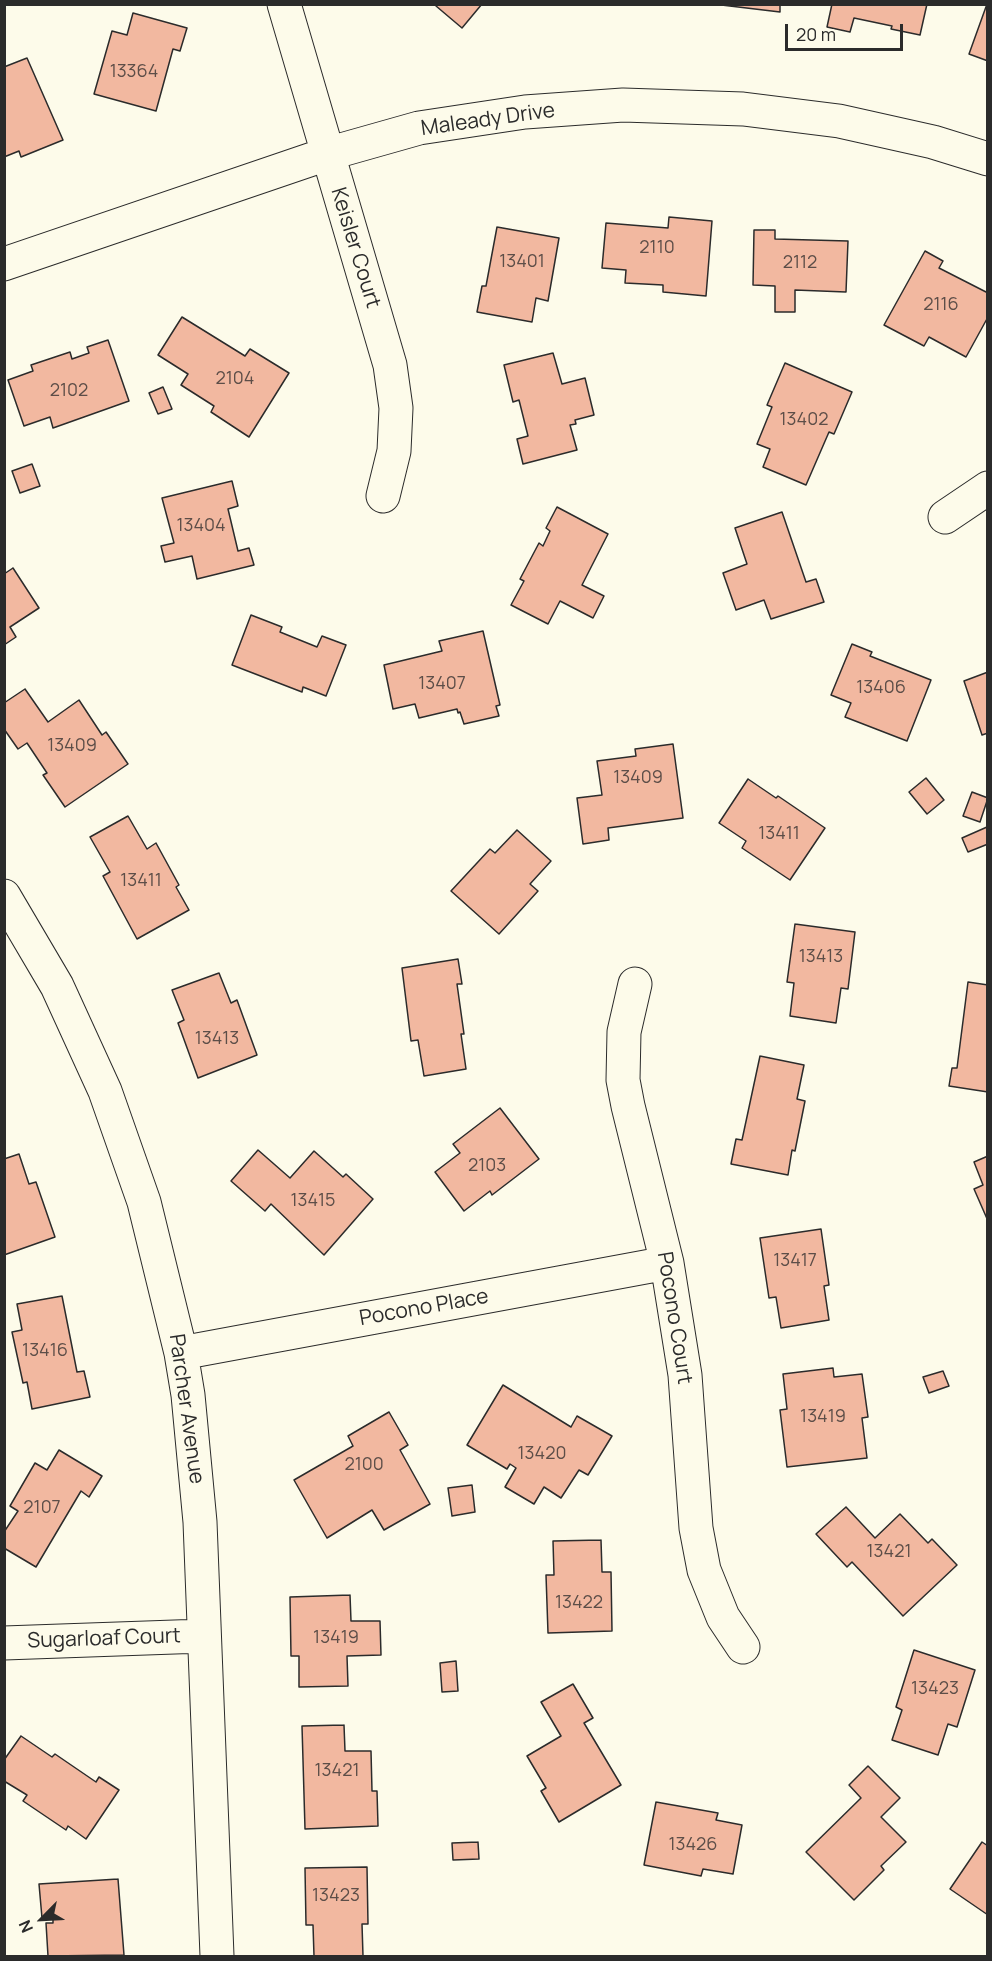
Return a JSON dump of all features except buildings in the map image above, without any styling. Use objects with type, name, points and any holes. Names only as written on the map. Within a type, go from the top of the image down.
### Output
[{"type":"street","name":"Keisler Court","points":[[284,4],[390,365],[396,408],[394,451],[383,495]]},
{"type":"street","name":"Maleady Drive","points":[[4,264],[327,154],[419,128],[525,112],[622,105],[743,109],[839,121],[933,142],[987,159]]},
{"type":"street","points":[[945,517],[987,488]]},
{"type":"street","name":"Parcher Avenue","points":[[4,897],[57,986],[105,1091],[144,1202],[181,1353],[188,1395],[200,1522],[217,1956]]},
{"type":"street","name":"Pocono Court","points":[[635,984],[624,1032],[623,1080],[667,1263],[685,1375],[696,1528],[704,1570],[723,1617],[743,1647]]},
{"type":"street","name":"Pocono Place","points":[[181,1353],[667,1263]]},
{"type":"street","name":"Sugarloaf Court","points":[[4,1643],[203,1636]]}]
